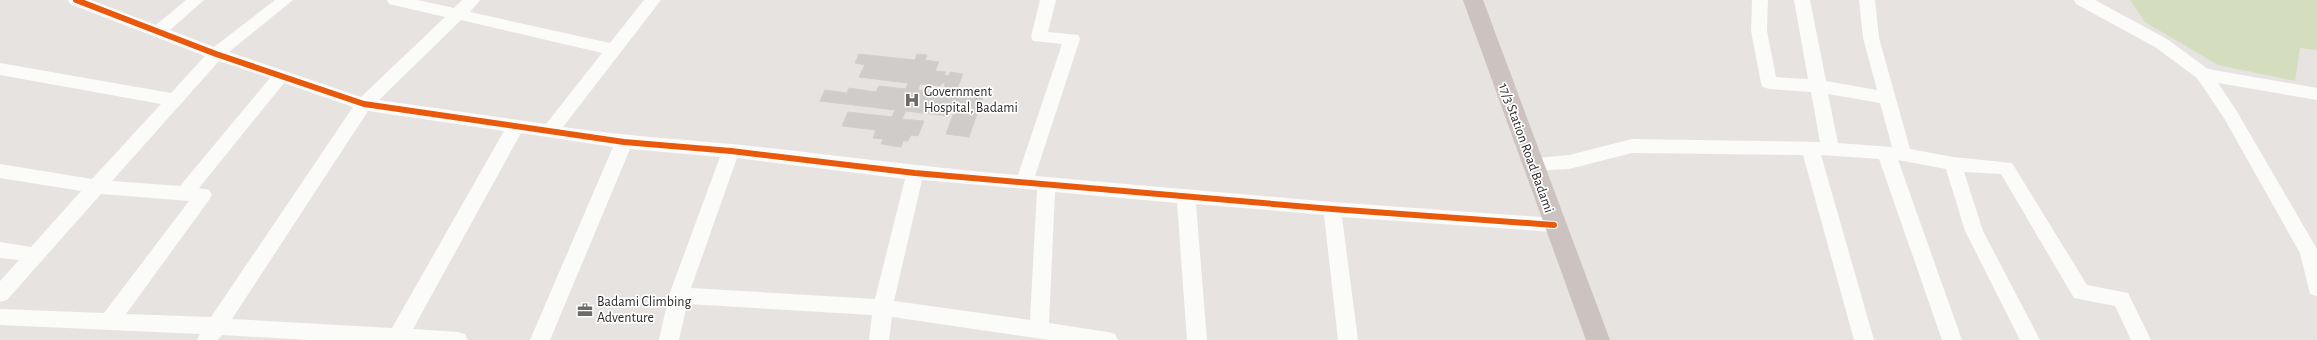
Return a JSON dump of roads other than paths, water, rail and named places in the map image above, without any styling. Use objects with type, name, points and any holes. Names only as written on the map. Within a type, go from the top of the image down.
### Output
[{"type":"highway","name":"17/3 Station Road Badami","points":[[1473,0],[1554,225],[1598,340]]},
{"type":"street","points":[[76,0],[100,4],[157,32],[216,54],[364,104],[624,142],[731,151],[915,173],[1332,209],[1554,225]]},
{"type":"street","points":[[157,32],[196,0]]},
{"type":"street","points":[[0,294],[216,54],[285,0]]},
{"type":"street","points":[[395,0],[614,50]]},
{"type":"street","points":[[212,333],[364,104],[472,0]]},
{"type":"street","points":[[550,131],[654,0]]},
{"type":"street","points":[[1024,183],[1072,39],[1039,37],[1048,0]]},
{"type":"street","points":[[1760,0],[1759,31],[1769,83],[1818,86],[1888,98]]},
{"type":"street","points":[[1802,0],[1830,149]]},
{"type":"street","points":[[1867,0],[1871,38],[1888,98],[1894,154],[1952,340]]},
{"type":"street","points":[[2082,0],[2161,43],[2203,74],[2230,114],[2310,252],[2317,288]]},
{"type":"street","points":[[0,69],[175,100]]},
{"type":"street","points":[[2203,74],[2317,94]]},
{"type":"street","points":[[184,193],[281,76]]},
{"type":"street","points":[[398,339],[516,126]]},
{"type":"street","points":[[540,340],[624,142]]},
{"type":"street","points":[[1532,164],[1569,162],[1632,146],[1830,149],[1894,154],[1953,164],[2006,168],[2081,292],[2121,299],[2141,340]]},
{"type":"street","points":[[1810,148],[1864,340]]},
{"type":"street","points":[[670,340],[679,295],[731,151]]},
{"type":"street","points":[[1953,164],[1974,231],[2030,340]]},
{"type":"street","points":[[0,171],[96,187],[203,194],[109,321]]},
{"type":"street","points":[[879,340],[883,308],[915,173]]},
{"type":"street","points":[[1039,330],[1046,185]]},
{"type":"street","points":[[1186,197],[1197,340]]},
{"type":"street","points":[[1332,209],[1348,340]]},
{"type":"street","points":[[0,250],[35,255]]},
{"type":"street","points":[[679,295],[883,308],[998,332],[1039,330],[1108,340]]},
{"type":"street","points":[[0,317],[109,321],[212,333],[458,340]]},
{"type":"place","name":"Government Hospital, Badami","points":[[912,100]]},
{"type":"place","name":"Badami Climbing Adventure","points":[[585,310]]}]
